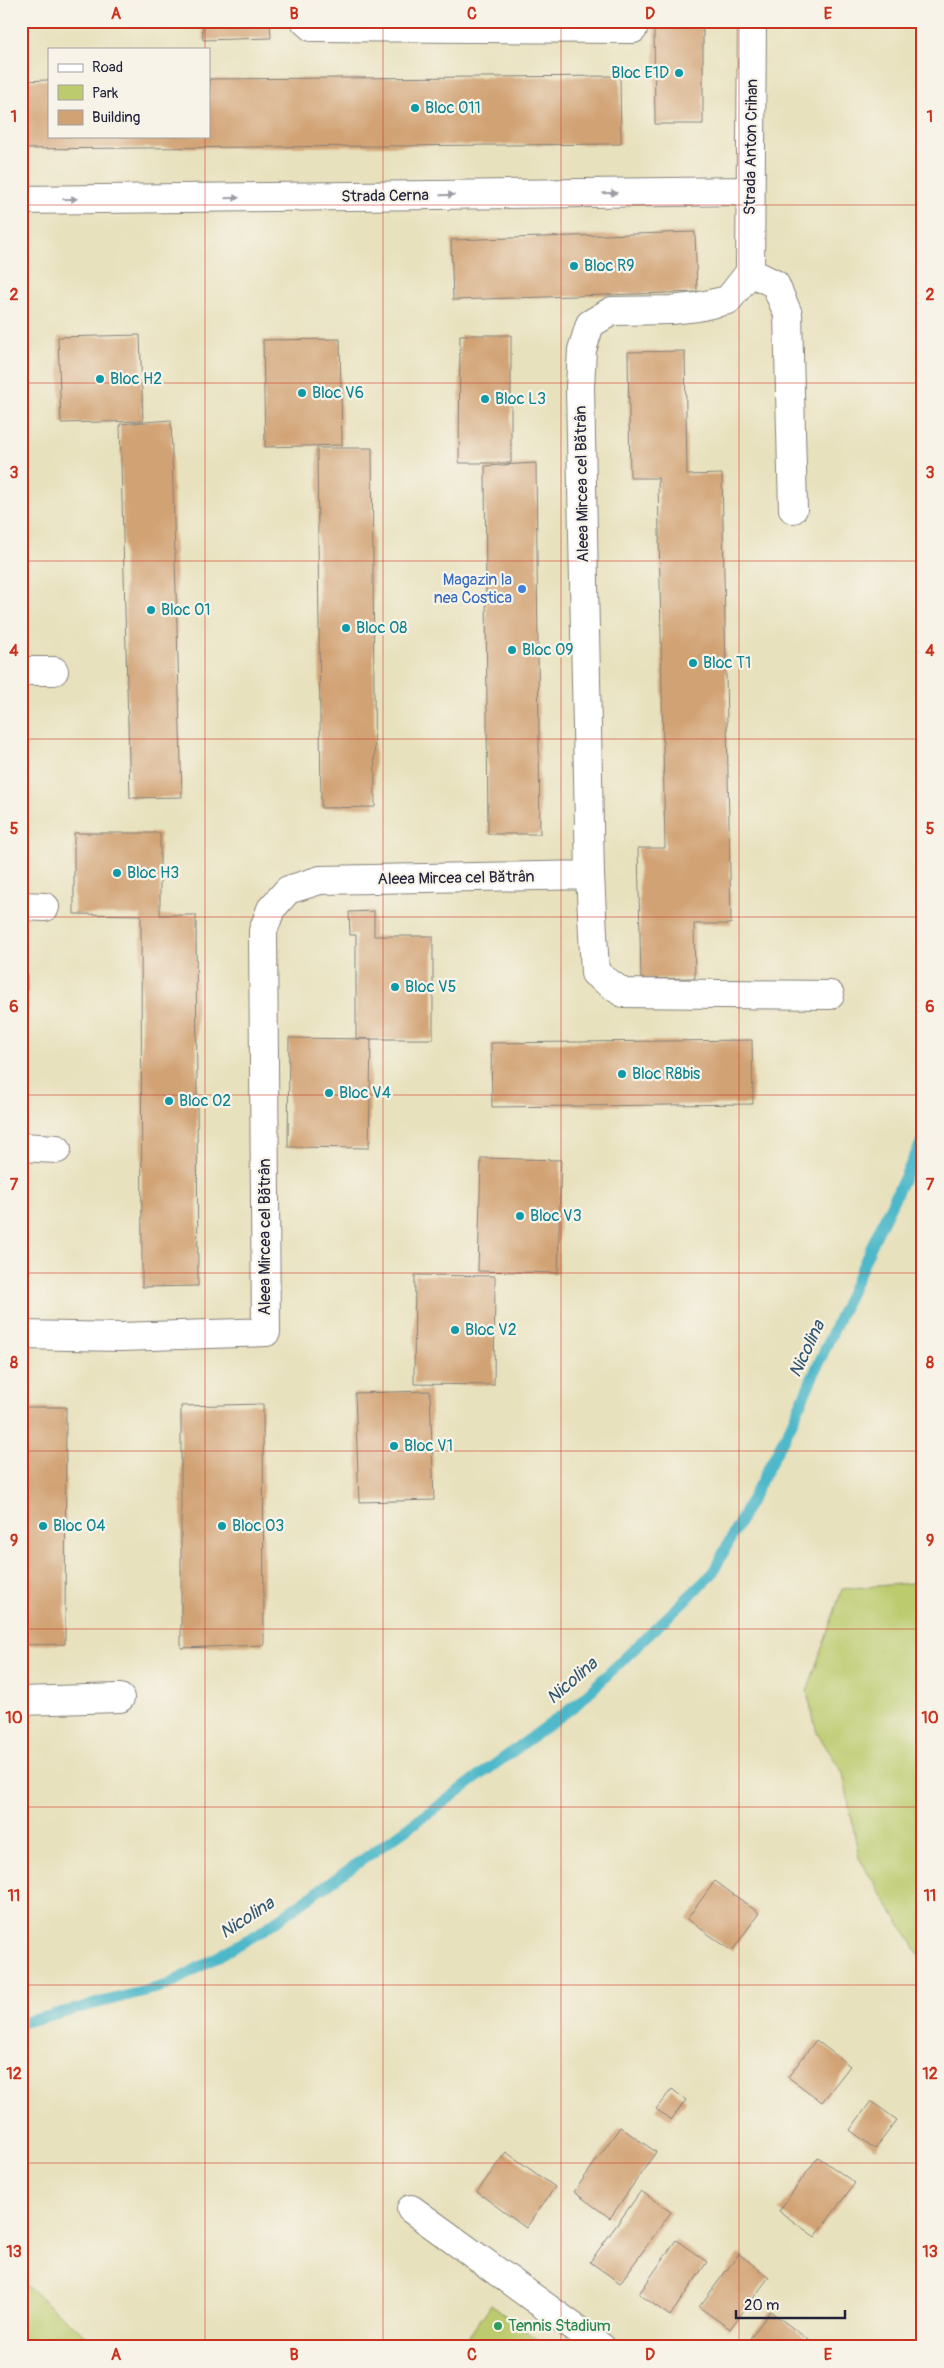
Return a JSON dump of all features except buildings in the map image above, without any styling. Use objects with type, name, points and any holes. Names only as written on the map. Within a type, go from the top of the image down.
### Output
[{"type":"street","points":[[305,21],[312,27],[407,24],[633,29]]},
{"type":"street","name":"Strada Anton Crihan","points":[[750,272],[752,21]]},
{"type":"street","name":"Strada Cerna","points":[[21,200],[750,192]]},
{"type":"street","points":[[750,272],[775,284],[788,314],[793,510]]},
{"type":"street","name":"Aleea Mircea cel Bătrân","points":[[21,1335],[121,1337],[266,1332],[263,931],[271,909],[288,890],[320,880],[590,875],[580,387],[582,350],[590,324],[612,311],[671,310],[697,307],[728,300],[750,272]]},
{"type":"street","points":[[21,671],[54,671]]},
{"type":"street","points":[[590,875],[596,973],[623,993],[830,995]]},
{"type":"street","points":[[21,1147],[57,1149]]},
{"type":"street","points":[[21,1701],[120,1698]]},
{"type":"street","points":[[411,2210],[601,2347]]},
{"type":"green space","points":[[923,1582],[923,1961],[859,1858],[843,1773],[817,1733],[807,1692],[842,1589]]},
{"type":"green space","points":[[21,2281],[99,2347],[21,2347]]},
{"type":"green space","name":"Tennis Stadium","points":[[491,2305],[548,2347],[461,2347]]},
{"type":"waterway","name":"Nicolina","points":[[21,2023],[168,1985],[259,1933],[433,1810],[577,1704],[712,1574],[790,1427],[876,1236],[923,1139]]},
{"type":"place","name":"Bloc E1D","points":[[679,73]]},
{"type":"place","name":"Bloc O11","points":[[415,108]]},
{"type":"place","name":"Bloc R9","points":[[574,266]]},
{"type":"place","name":"Bloc H2","points":[[100,379]]},
{"type":"place","name":"Bloc V6","points":[[302,393]]},
{"type":"place","name":"Bloc L3","points":[[485,399]]},
{"type":"place","name":"Magazin la nea Costica","points":[[522,589]]},
{"type":"place","name":"Bloc O1","points":[[151,610]]},
{"type":"place","name":"Bloc O8","points":[[346,628]]},
{"type":"place","name":"Bloc O9","points":[[512,650]]},
{"type":"place","name":"Bloc T1","points":[[693,663]]},
{"type":"place","name":"Bloc H3","points":[[117,873]]},
{"type":"place","name":"Bloc V5","points":[[395,987]]},
{"type":"place","name":"Bloc R8bis","points":[[622,1074]]},
{"type":"place","name":"Bloc V4","points":[[329,1093]]},
{"type":"place","name":"Bloc O2","points":[[169,1101]]},
{"type":"place","name":"Bloc V3","points":[[520,1216]]},
{"type":"place","name":"Bloc V2","points":[[455,1330]]},
{"type":"place","name":"Bloc V1","points":[[394,1446]]},
{"type":"place","name":"Bloc O4","points":[[43,1526]]},
{"type":"place","name":"Bloc O3","points":[[222,1526]]},
{"type":"place","name":"Tennis Stadium","points":[[498,2326]]}]
